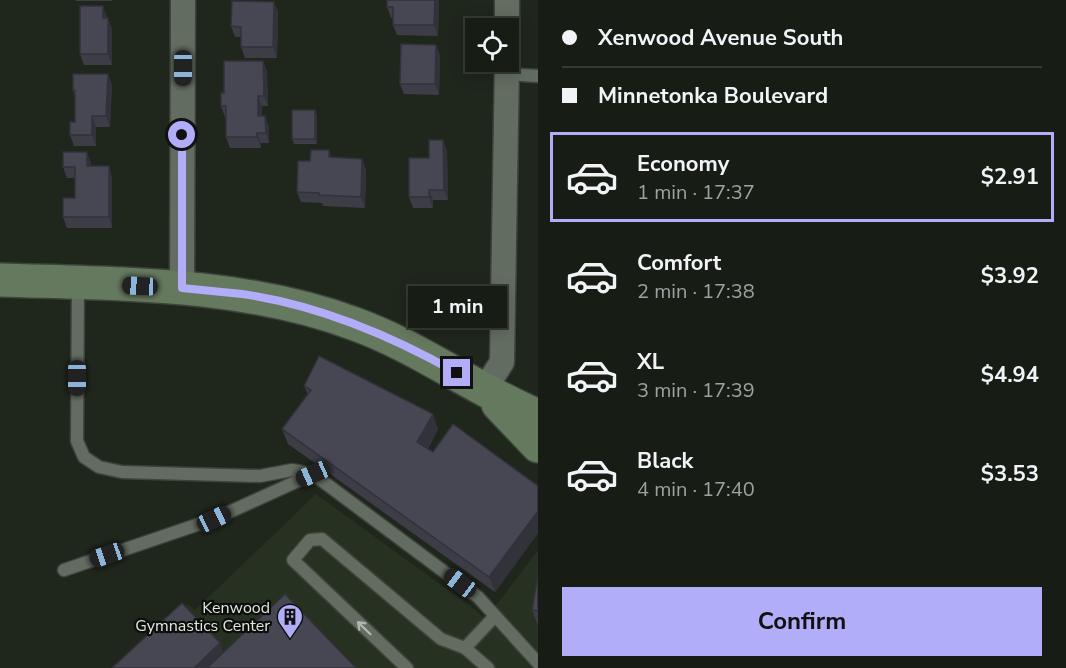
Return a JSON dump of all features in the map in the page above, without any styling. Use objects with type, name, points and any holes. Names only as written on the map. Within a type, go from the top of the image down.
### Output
[{"type":"main road","points":[[0,280],[182,288],[243,294],[284,303],[347,321],[393,339],[484,390],[538,416]]},
{"type":"main road","points":[[484,390],[538,446]]},
{"type":"street","points":[[182,288],[183,0]]},
{"type":"street","points":[[507,0],[507,18]]},
{"type":"street","points":[[484,390],[502,362],[506,72]]},
{"type":"lane","points":[[519,71],[538,76]]},
{"type":"lane","points":[[78,283],[77,441],[84,457],[99,467],[122,472],[260,476],[292,470],[313,474],[478,597],[538,663]]},
{"type":"lane","points":[[64,570],[214,519],[313,474]]},
{"type":"lane","points":[[407,668],[293,560],[310,540],[322,539],[441,639],[465,648],[488,668]]},
{"type":"lane","points":[[465,648],[495,616]]},
{"type":"shaded area","points":[[316,494],[477,611],[485,620],[538,550],[538,668],[121,668],[188,604],[195,610]]},
{"type":"building","points":[[387,0],[435,0],[434,25],[393,25],[393,7],[387,7]]},
{"type":"building","points":[[232,1],[274,2],[273,47],[241,47],[241,27],[231,26]]},
{"type":"building","points":[[80,6],[103,6],[103,18],[108,18],[108,54],[80,54]]},
{"type":"building","points":[[401,44],[436,45],[435,84],[400,84]]},
{"type":"building","points":[[224,61],[263,61],[264,96],[258,96],[258,116],[265,116],[266,133],[257,133],[257,137],[226,137],[226,106],[221,106],[221,93],[224,93]]},
{"type":"building","points":[[73,74],[108,74],[106,116],[92,116],[92,135],[70,135],[70,122],[75,122]]},
{"type":"building","points":[[292,110],[315,110],[315,139],[292,139]]},
{"type":"building","points":[[429,140],[443,140],[444,190],[429,190],[429,197],[409,197],[409,158],[429,158]]},
{"type":"building","points":[[311,150],[329,150],[329,157],[362,159],[361,197],[297,192],[298,161],[310,161]]},
{"type":"building","points":[[63,152],[87,152],[87,166],[109,166],[109,217],[63,217],[63,198],[75,198],[75,167],[63,167]]},
{"type":"building","points":[[319,356],[433,414],[417,442],[433,452],[453,424],[538,486],[538,511],[489,577],[282,429],[311,390],[304,386]]},
{"type":"building","points":[[538,575],[538,611],[532,610]]},
{"type":"building","points":[[285,594],[356,668],[207,668]]},
{"type":"building","points":[[182,603],[220,643],[194,668],[112,668]]},
{"type":"place","name":"Kenwood Gymnastics Center","points":[[290,640]]},
{"type":"route","points":[[182,135],[182,288],[243,294],[327,314],[393,339],[457,373]]}]
